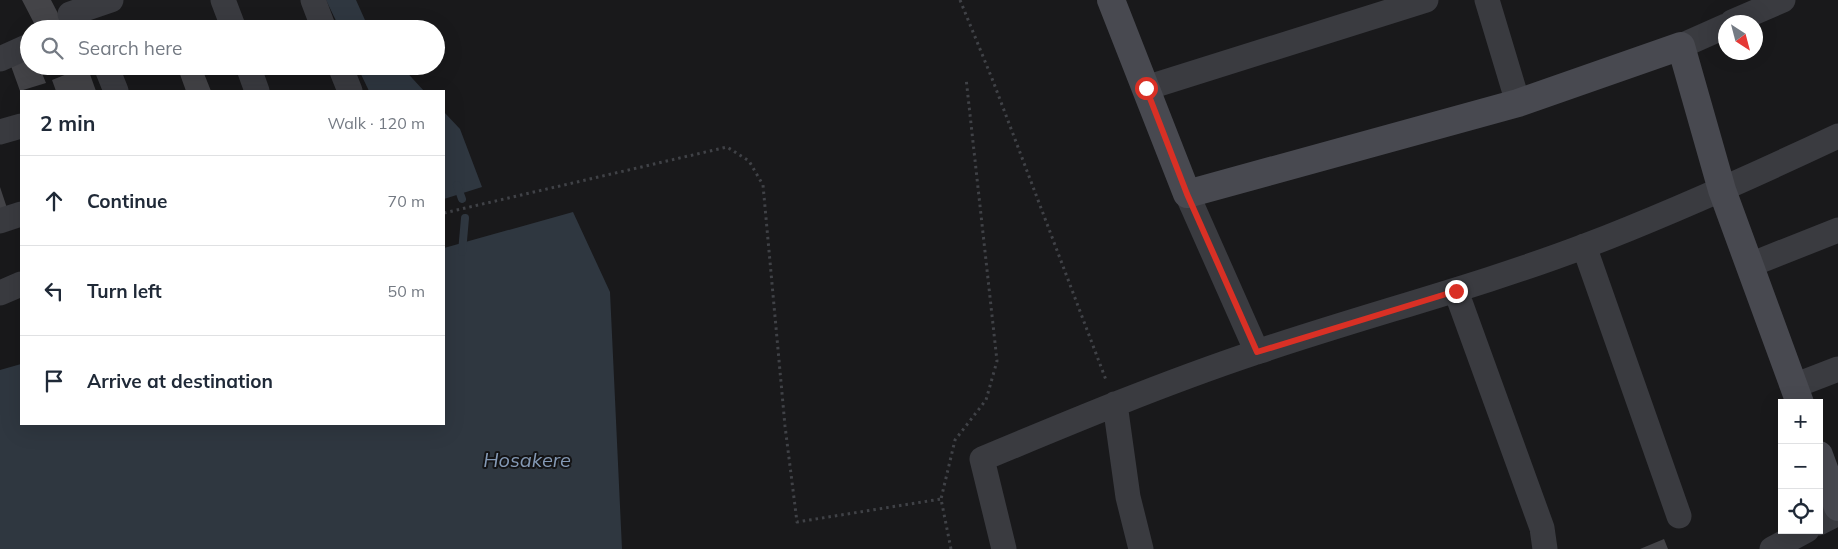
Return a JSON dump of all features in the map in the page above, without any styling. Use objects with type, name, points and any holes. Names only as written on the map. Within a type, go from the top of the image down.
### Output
[{"type":"street","points":[[72,20],[110,0]]},
{"type":"street","points":[[223,0],[231,20]]},
{"type":"street","points":[[313,0],[321,20]]},
{"type":"street","points":[[1111,0],[1187,194],[1257,352]]},
{"type":"street","points":[[1146,88],[1426,0]]},
{"type":"street","points":[[1487,0],[1518,103]]},
{"type":"street","points":[[1748,15],[1783,0]]},
{"type":"street","points":[[1187,194],[1518,103],[1681,46],[1718,30]]},
{"type":"street","points":[[1681,46],[1722,190],[1797,394],[1838,369]]},
{"type":"street","points":[[0,59],[20,50]]},
{"type":"street","points":[[110,75],[116,90]]},
{"type":"street","points":[[251,75],[257,90]]},
{"type":"street","points":[[344,75],[350,90]]},
{"type":"street","points":[[0,132],[20,126]]},
{"type":"street","points":[[1004,549],[982,459],[1115,404],[1257,352],[1456,291],[1584,246],[1722,190],[1838,136]]},
{"type":"street","points":[[0,221],[20,214]]},
{"type":"street","points":[[1750,266],[1838,230]]},
{"type":"street","points":[[1584,246],[1679,516]]},
{"type":"street","points":[[0,293],[20,284]]},
{"type":"street","points":[[1456,291],[1542,528],[1545,549]]},
{"type":"street","points":[[1115,404],[1128,497],[1141,549]]},
{"type":"street","points":[[1823,466],[1838,507]]},
{"type":"street","points":[[1823,522],[1838,513]]},
{"type":"street","points":[[1772,549],[1800,534]]},
{"type":"path","points":[[960,0],[993,81],[1115,404]]},
{"type":"path","points":[[951,549],[941,499],[955,440],[986,400],[997,361],[966,78]]},
{"type":"path","points":[[445,213],[727,146],[750,161],[763,184],[785,426],[797,522],[941,499]]},
{"type":"water","points":[[326,0],[356,0],[365,20],[336,20]]},
{"type":"water","points":[[361,75],[409,75],[423,90],[369,90]]},
{"type":"water","points":[[445,113],[460,129],[482,187],[445,199]]},
{"type":"water","name":"Hosakere","points":[[573,212],[610,292],[622,549],[0,549],[0,370],[20,364],[20,425],[445,425],[445,248]]},
{"type":"building","points":[[22,0],[51,0],[61,20],[32,20]]},
{"type":"building","points":[[20,62],[20,75],[43,75],[46,83],[20,91],[11,66]]},
{"type":"building","points":[[64,75],[90,75],[96,90],[56,90],[52,80]]},
{"type":"building","points":[[180,75],[205,75],[211,90],[186,90]]},
{"type":"building","points":[[0,187],[9,214],[0,216]]},
{"type":"building","points":[[1664,539],[1668,549],[1640,549]]},
{"type":"waterway","points":[[457,185],[462,199]]},
{"type":"waterway","points":[[462,252],[465,218]]},
{"type":"route","points":[[1146,88],[1187,194],[1257,352],[1456,291]]}]
